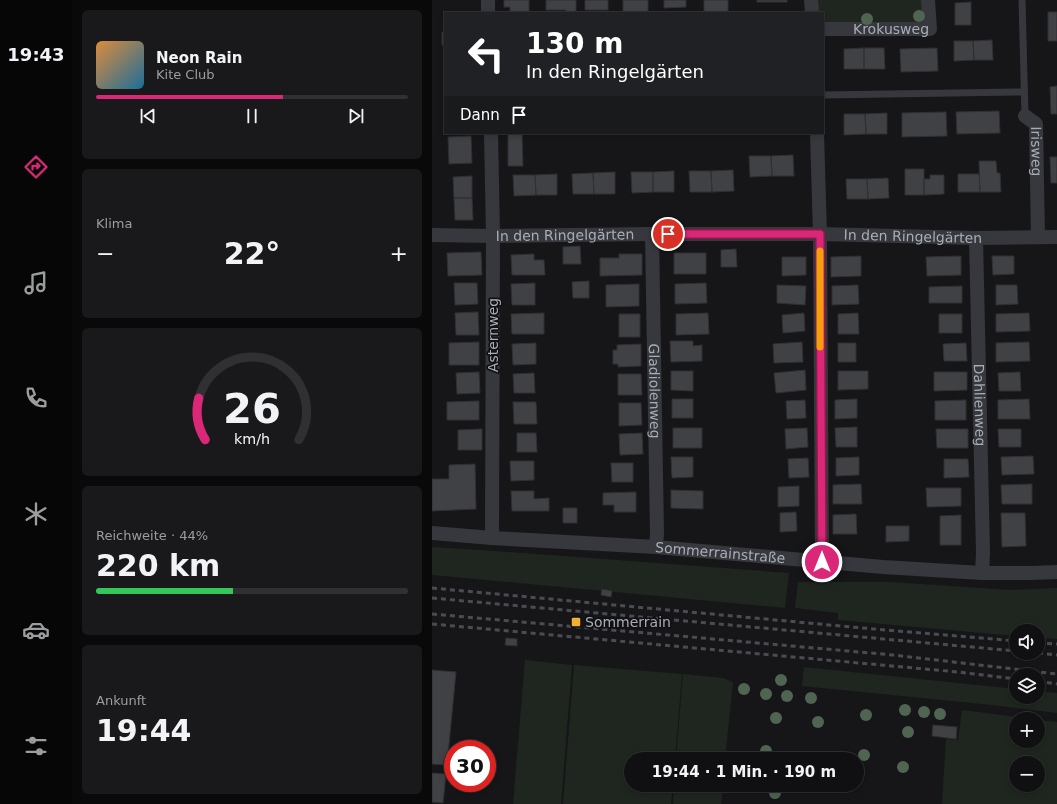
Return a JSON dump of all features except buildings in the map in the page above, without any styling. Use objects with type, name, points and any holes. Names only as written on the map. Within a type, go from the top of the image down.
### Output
[{"type":"street","points":[[488,0],[488,12]]},
{"type":"street","points":[[811,0],[812,12]]},
{"type":"street","name":"Krokusweg","points":[[824,29],[930,29],[928,0]]},
{"type":"street","name":"Irisweg","points":[[1025,116],[1036,124],[1038,237]]},
{"type":"street","name":"Asternweg","points":[[491,134],[493,236],[492,538]]},
{"type":"street","points":[[817,134],[820,234],[822,562]]},
{"type":"street","name":"Gladiolenweg","points":[[652,234],[656,547]]},
{"type":"street","name":"In den Ringelgärten","points":[[432,235],[820,234],[976,238],[1057,238]]},
{"type":"street","name":"Dahlienweg","points":[[976,238],[983,553],[982,573]]},
{"type":"street","name":"Sommerrainstraße","points":[[432,533],[492,538],[656,547],[822,562],[982,573],[1057,572]]},
{"type":"lane","name":"Irisweg","points":[[1022,0],[1025,116]]},
{"type":"lane","points":[[824,96],[1024,92]]},
{"type":"shaded area","points":[[811,0],[928,0],[930,29],[824,29],[824,12],[812,12]]},
{"type":"shaded area","points":[[432,547],[789,573],[785,608],[432,575]]},
{"type":"shaded area","points":[[798,582],[891,582],[1010,590],[1057,588],[1057,639],[1045,638],[1045,624],[1009,624],[1009,635],[838,620],[838,613],[795,608]]},
{"type":"shaded area","points":[[525,660],[572,665],[561,804],[513,804]]},
{"type":"shaded area","points":[[574,665],[682,674],[676,752],[624,752],[624,792],[672,792],[671,804],[563,804]]},
{"type":"shaded area","points":[[804,667],[1009,688],[1009,704],[1045,704],[1045,692],[1057,693],[1057,713],[992,705],[802,686]]},
{"type":"shaded area","points":[[683,674],[723,678],[733,682],[726,752],[677,752]]},
{"type":"shaded area","points":[[962,710],[1009,716],[1009,748],[1045,748],[1045,721],[1057,722],[1057,804],[942,804],[946,739],[958,740]]},
{"type":"shaded area","points":[[674,792],[722,792],[721,804],[673,804]]},
{"type":"railway","points":[[432,588],[1009,640]]},
{"type":"railway","points":[[432,598],[1009,650]]},
{"type":"railway","points":[[432,614],[893,655],[1057,674]]},
{"type":"railway","points":[[432,624],[958,672],[1009,678]]},
{"type":"railway","points":[[1045,643],[1057,644]]},
{"type":"railway","points":[[1045,654],[1057,655]]},
{"type":"railway","points":[[1045,682],[1057,684]]},
{"type":"slow traffic","points":[[820,251],[820,347]]},
{"type":"place","name":"Sommerrain","points":[[576,622]]},
{"type":"route","points":[[668,234],[820,234],[822,562]]}]
